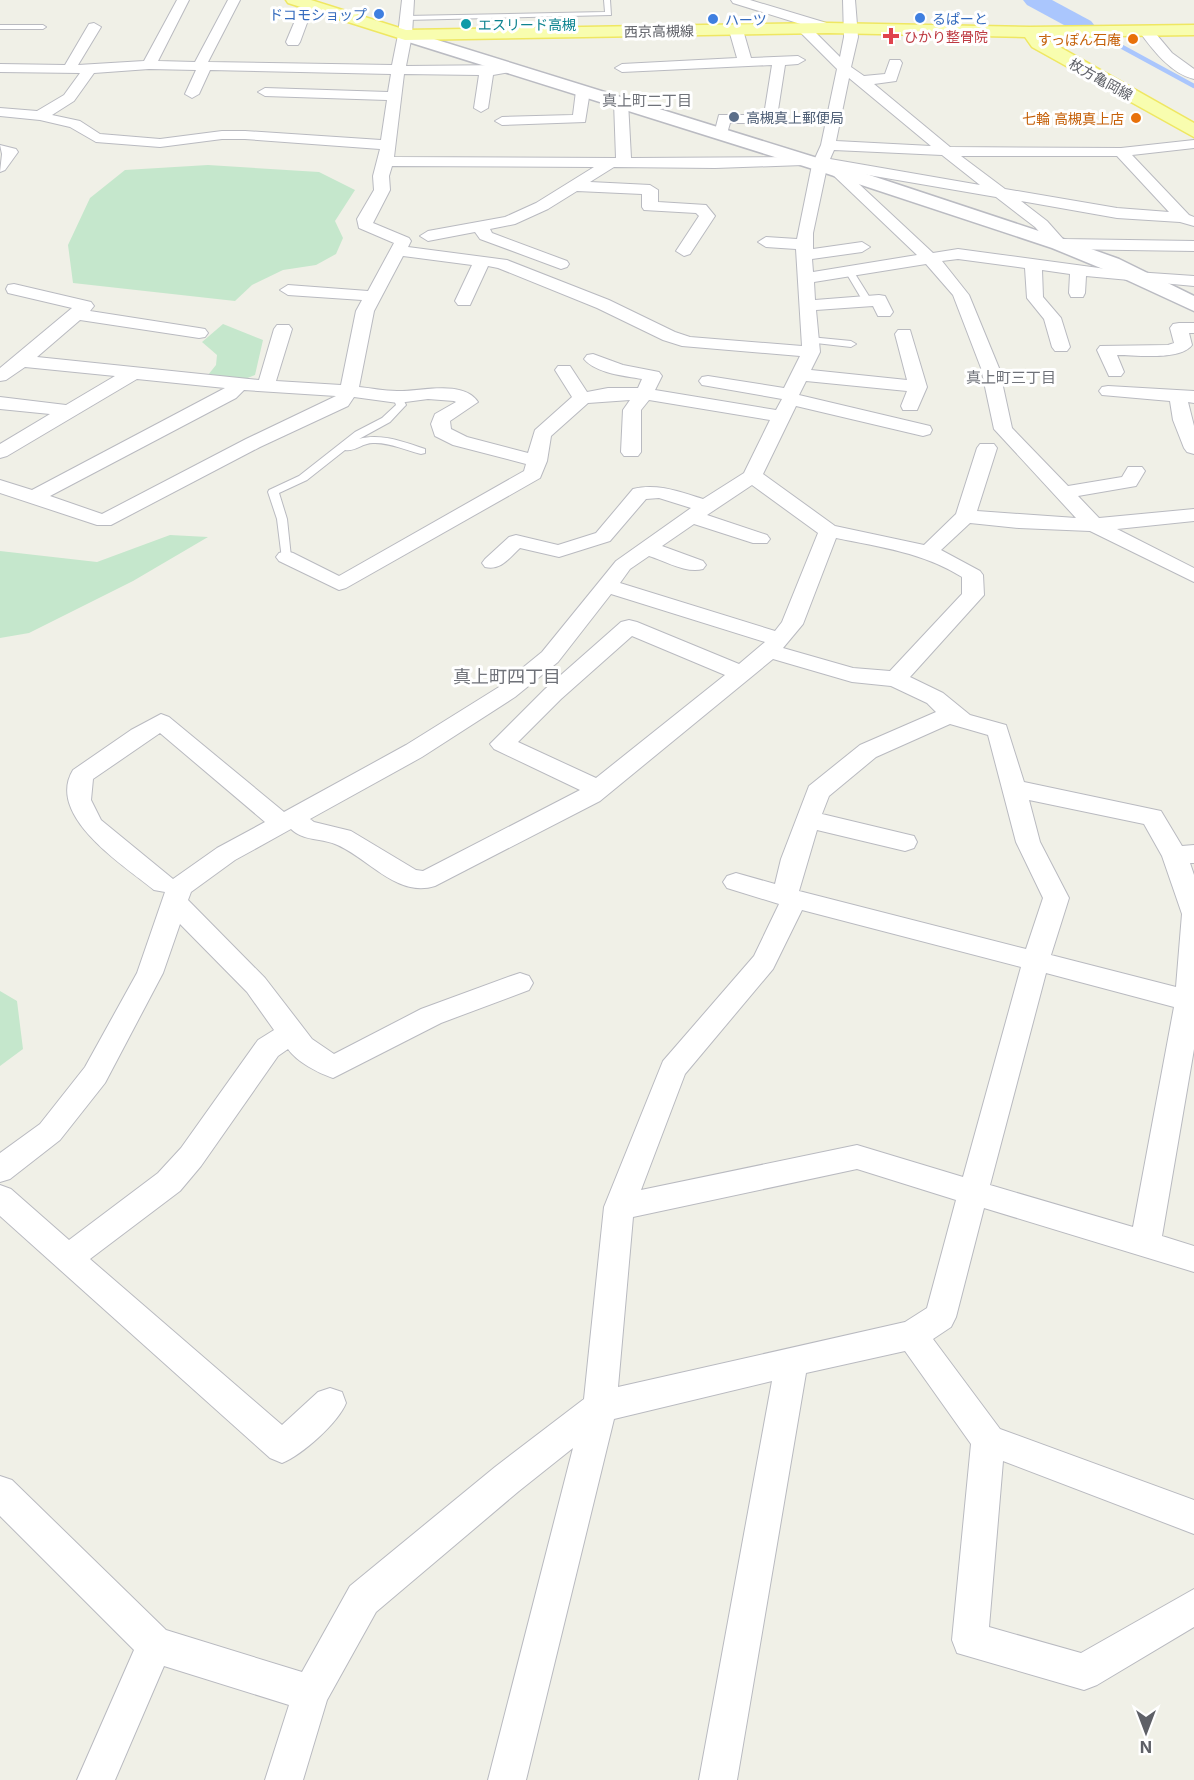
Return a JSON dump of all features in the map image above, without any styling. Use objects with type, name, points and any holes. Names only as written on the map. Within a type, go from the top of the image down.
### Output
[{"type":"main road","name":"西京高槻線","points":[[301,2],[405,26],[736,30],[852,28],[1030,32]]},
{"type":"main road","name":"枚方亀岡線","points":[[1030,32],[1194,30]]},
{"type":"main road","name":"枚方亀岡線","points":[[1030,32],[1038,43],[1194,131]]},
{"type":"street","points":[[149,66],[183,0]]},
{"type":"street","points":[[192,94],[202,67],[234,0]]},
{"type":"street","points":[[0,486],[104,520],[253,443],[340,402],[349,391],[365,311],[404,241],[365,225],[365,219],[382,190],[381,176],[387,153],[408,0]]},
{"type":"street","points":[[737,0],[828,28]]},
{"type":"street","points":[[0,1170],[50,1132],[95,1075],[150,973],[169,893],[226,854],[414,751],[507,692],[550,657],[623,566],[698,511],[752,476],[802,375],[811,346],[805,250],[820,164],[828,145],[852,28],[848,19],[849,0]]},
{"type":"street","points":[[293,42],[301,2]]},
{"type":"street","points":[[405,26],[510,68],[820,164],[1059,244],[1140,277],[1194,304]]},
{"type":"street","points":[[69,69],[94,27]]},
{"type":"street","points":[[804,29],[843,67],[900,111],[946,151],[1041,224],[1059,244],[1194,246]]},
{"type":"street","points":[[736,30],[745,62]]},
{"type":"street","points":[[1146,31],[1171,61],[1194,75]]},
{"type":"street","points":[[622,68],[798,60]]},
{"type":"street","points":[[721,134],[724,118],[771,120],[779,61]]},
{"type":"street","points":[[860,81],[891,78],[895,63]]},
{"type":"street","points":[[0,68],[90,69],[149,66],[501,71],[510,68]]},
{"type":"street","points":[[40,116],[69,98],[90,69]]},
{"type":"street","points":[[275,69],[263,98],[394,96]]},
{"type":"street","points":[[481,108],[487,71]]},
{"type":"street","points":[[502,121],[580,119],[583,91]]},
{"type":"street","points":[[617,163],[621,102]]},
{"type":"street","points":[[0,112],[40,116],[75,124],[96,138],[160,143],[222,135],[245,135],[387,153],[617,163],[820,164],[1117,213],[1188,221]]},
{"type":"street","points":[[828,145],[946,151],[1121,153],[1194,144]]},
{"type":"street","points":[[0,149],[11,152],[0,167]]},
{"type":"street","points":[[1121,153],[1188,221]]},
{"type":"street","points":[[428,236],[509,222],[617,163]]},
{"type":"street","points":[[820,164],[929,257],[944,272],[961,295],[990,368],[1003,429],[1094,525],[1194,576]]},
{"type":"street","points":[[574,186],[650,190],[650,207],[699,208],[707,216],[684,250]]},
{"type":"street","points":[[480,227],[486,236],[561,264]]},
{"type":"street","points":[[766,242],[805,250],[862,247]]},
{"type":"street","points":[[399,251],[501,263],[603,304],[669,336],[688,342],[811,346]]},
{"type":"street","points":[[805,278],[958,254],[1033,266],[1194,281]]},
{"type":"street","points":[[464,301],[482,261]]},
{"type":"street","points":[[1033,266],[1035,298],[1052,318],[1061,346]]},
{"type":"street","points":[[1077,293],[1078,271]]},
{"type":"street","points":[[0,302],[7,287],[85,306],[22,361],[0,376]]},
{"type":"street","points":[[288,290],[373,296]]},
{"type":"street","points":[[807,306],[879,300],[884,312]]},
{"type":"street","points":[[76,314],[199,333]]},
{"type":"street","points":[[1115,372],[1106,350],[1172,350],[1183,345],[1179,328],[1194,328]]},
{"type":"street","points":[[266,385],[283,329]]},
{"type":"street","points":[[904,334],[918,387],[910,406]]},
{"type":"street","points":[[593,359],[618,369],[653,376],[644,394],[632,410],[631,452]]},
{"type":"street","points":[[22,361],[239,384],[349,391],[398,397],[428,393],[458,396],[469,402],[442,418],[442,432],[460,441],[537,461]]},
{"type":"street","points":[[564,370],[582,398]]},
{"type":"street","points":[[0,452],[134,373]]},
{"type":"street","points":[[802,375],[918,387]]},
{"type":"street","points":[[708,381],[787,404],[916,429],[897,447]]},
{"type":"street","points":[[32,498],[231,394],[239,384]]},
{"type":"street","points":[[1108,391],[1186,396],[1182,420],[1193,444]]},
{"type":"street","points":[[286,557],[339,584],[533,474],[542,434],[582,398],[608,394],[644,394],[787,404]]},
{"type":"street","points":[[0,402],[69,411]]},
{"type":"street","points":[[929,551],[965,516],[987,448]]},
{"type":"street","points":[[1065,492],[1129,482],[1135,471]]},
{"type":"street","points":[[752,476],[829,531],[929,551],[957,563],[974,575],[973,595],[896,679]]},
{"type":"street","points":[[492,563],[516,541],[558,551],[603,537],[640,493],[660,492],[760,539]]},
{"type":"street","points":[[965,516],[1019,522],[1094,525],[1194,515]]},
{"type":"street","points":[[520,983],[431,1016],[333,1067],[302,1047],[256,985],[169,893],[92,825],[79,801],[81,776],[161,722],[287,820],[306,829],[342,837],[411,879],[426,880],[598,789],[741,674],[774,645],[792,624],[829,531]]},
{"type":"street","points":[[647,548],[696,565]]},
{"type":"street","points":[[284,1780],[311,1693],[363,1599],[507,1479],[600,1407],[912,1335],[940,1317],[1036,959],[1056,898],[1028,842],[998,730],[962,722],[935,698],[896,679],[852,675],[607,586]]},
{"type":"street","points":[[588,608],[741,674]]},
{"type":"street","points":[[598,789],[502,744],[553,694],[630,627]]},
{"type":"street","points":[[507,1780],[600,1407],[619,1207],[673,1069],[764,962],[790,898],[794,859],[818,792],[868,751],[951,714]]},
{"type":"street","points":[[1012,788],[1152,817],[1184,855],[1194,912]]},
{"type":"street","points":[[808,819],[905,842]]},
{"type":"street","points":[[736,882],[790,898],[1036,959],[1191,1001]]},
{"type":"street","points":[[1145,1243],[1191,1001],[1194,917]]},
{"type":"street","points":[[68,1258],[169,1182],[191,1157],[268,1048],[291,1032]]},
{"type":"street","points":[[619,1207],[857,1157],[1194,1259]]},
{"type":"street","points":[[0,1198],[282,1447],[330,1403]]},
{"type":"street","points":[[912,1335],[988,1440],[1194,1517]]},
{"type":"street","points":[[718,1780],[792,1361]]},
{"type":"street","points":[[988,1440],[970,1640],[1084,1672],[1194,1607]]},
{"type":"street","points":[[0,1492],[155,1645],[311,1693]]},
{"type":"street","points":[[96,1780],[155,1645]]},
{"type":"lane","points":[[405,26],[609,14],[607,0]]},
{"type":"lane","points":[[0,27],[43,27]]},
{"type":"lane","points":[[849,271],[867,301]]},
{"type":"lane","points":[[811,346],[851,344]]},
{"type":"lane","points":[[286,557],[282,519],[273,492],[303,478],[359,434],[386,420],[401,405],[398,397]]},
{"type":"lane","points":[[327,460],[339,458],[354,443],[380,439],[421,451]]},
{"type":"green space","points":[[208,165],[319,172],[355,190],[335,221],[343,238],[336,254],[316,265],[283,270],[252,285],[235,301],[73,283],[68,245],[90,198],[125,170]]},
{"type":"green space","points":[[223,324],[263,340],[255,375],[245,379],[208,375],[216,365],[217,355],[202,342]]},
{"type":"green space","points":[[170,535],[208,537],[133,581],[29,633],[0,638],[0,551],[97,562]]},
{"type":"green space","points":[[0,991],[17,1001],[23,1049],[0,1066]]},
{"type":"waterway","points":[[1035,0],[1083,26]]},
{"type":"waterway","points":[[1102,36],[1194,86]]},
{"type":"place","name":"ドコモショップ","points":[[379,14]]},
{"type":"place","name":"るぱーと","points":[[920,18]]},
{"type":"place","name":"ハーツ","points":[[713,19]]},
{"type":"place","name":"エスリード高槻","points":[[466,24]]},
{"type":"place","name":"ひかり整骨院","points":[[891,36]]},
{"type":"place","name":"すっぽん石庵","points":[[1133,39]]},
{"type":"place","name":"高槻真上郵便局","points":[[734,117]]},
{"type":"place","name":"七輪 高槻真上店","points":[[1136,118]]},
{"type":"district","name":"真上町二丁目","points":[[647,100]]},
{"type":"district","name":"真上町三丁目","points":[[1011,377]]},
{"type":"district","name":"真上町四丁目","points":[[507,676]]}]
